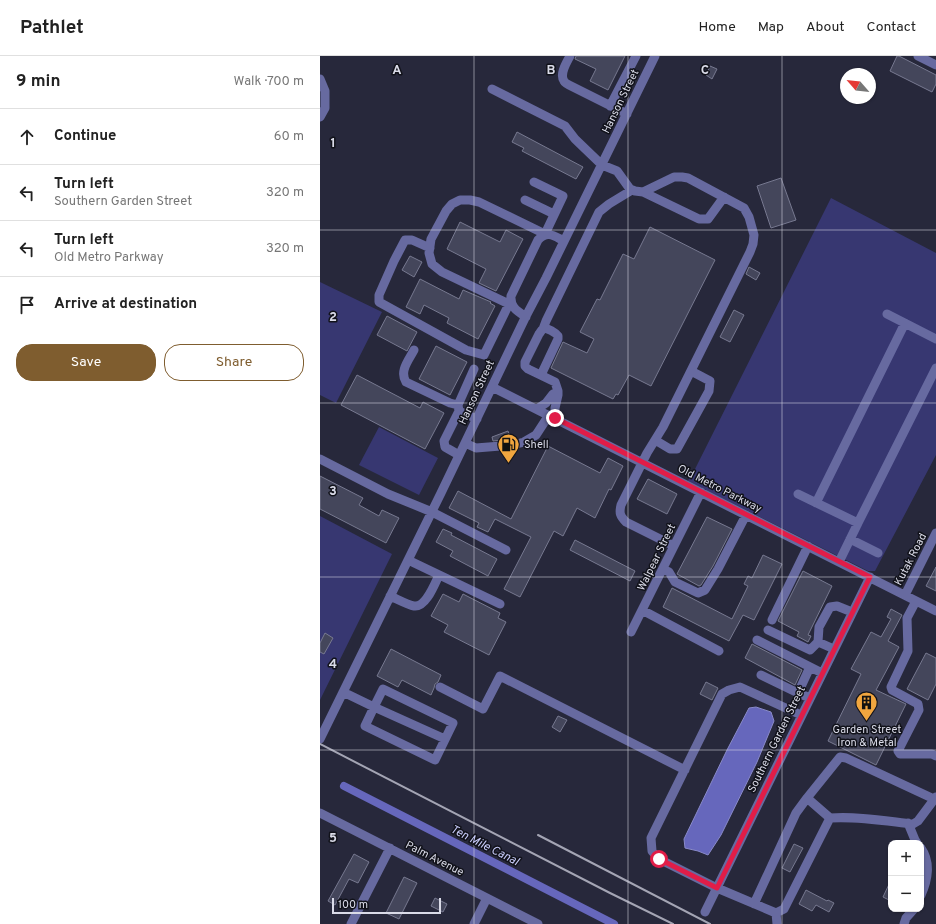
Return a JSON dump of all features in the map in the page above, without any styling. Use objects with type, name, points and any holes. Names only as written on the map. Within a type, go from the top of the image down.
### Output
[{"type":"street","points":[[570,56],[563,71],[562,77],[564,82],[627,114]]},
{"type":"street","points":[[610,106],[636,56]]},
{"type":"street","name":"Hanson Street","points":[[320,739],[655,56]]},
{"type":"street","points":[[918,56],[936,65]]},
{"type":"street","points":[[320,79],[325,91],[325,108],[320,116]]},
{"type":"street","points":[[492,89],[565,126],[574,139],[602,165],[617,171],[624,183],[632,190],[643,192],[699,219],[708,219],[724,197]]},
{"type":"street","points":[[643,192],[674,177],[688,178],[744,208],[749,217],[754,235],[753,244],[744,265],[663,427],[621,505],[621,517],[626,522],[674,546]]},
{"type":"street","points":[[430,248],[412,240],[405,240],[379,295],[379,302],[466,350],[484,355],[511,305],[511,296],[538,240],[545,234],[563,196],[534,182]]},
{"type":"street","points":[[465,443],[476,448],[524,442],[536,435],[552,417],[558,395],[555,382],[528,369],[525,366],[525,362],[543,329],[599,212],[632,190]]},
{"type":"street","points":[[526,317],[511,305],[442,272],[432,264],[429,254],[431,239],[446,211],[452,204],[460,200],[470,200],[479,202],[545,234],[550,234],[564,241]]},
{"type":"street","points":[[525,200],[554,214]]},
{"type":"street","points":[[887,314],[936,338]]},
{"type":"street","points":[[816,503],[905,323]]},
{"type":"street","points":[[541,375],[558,339],[556,333],[546,328],[543,329]]},
{"type":"street","points":[[414,350],[403,371],[403,378],[406,382],[450,403],[477,419]]},
{"type":"street","points":[[839,562],[936,368]]},
{"type":"street","points":[[460,455],[445,447],[444,441],[474,369]]},
{"type":"street","points":[[655,440],[670,449],[678,449],[709,391],[710,381],[691,371]]},
{"type":"street","name":"Old Metro Parkway","points":[[492,387],[936,611]]},
{"type":"street","points":[[537,410],[558,391]]},
{"type":"street","points":[[320,459],[388,494],[432,512],[506,550]]},
{"type":"street","name":"Walpear Street","points":[[631,632],[701,492]]},
{"type":"street","points":[[798,494],[858,523]]},
{"type":"street","points":[[663,569],[669,572],[675,582],[698,593],[705,590],[718,569],[746,515]]},
{"type":"street","name":"Kutak Road","points":[[905,595],[936,533]]},
{"type":"street","points":[[850,539],[878,553]]},
{"type":"street","points":[[772,620],[808,546]]},
{"type":"street","points":[[408,560],[500,604]]},
{"type":"street","points":[[390,596],[415,607],[420,606],[426,601],[440,575]]},
{"type":"street","name":"Southern Garden Street","points":[[705,912],[870,577]]},
{"type":"street","points":[[916,601],[907,618],[908,651],[891,687],[892,690],[918,704],[919,710],[898,751],[900,754],[932,754],[936,756]]},
{"type":"street","points":[[768,630],[810,650],[818,642],[819,627],[830,608],[837,606],[852,612]]},
{"type":"street","points":[[642,610],[719,651]]},
{"type":"street","points":[[757,640],[822,673]]},
{"type":"street","points":[[818,642],[834,649]]},
{"type":"street","points":[[798,693],[810,667]]},
{"type":"street","points":[[761,675],[810,698]]},
{"type":"street","points":[[440,687],[483,709],[500,676],[685,770]]},
{"type":"street","points":[[801,715],[740,687],[722,694],[651,838],[652,852],[659,859],[717,888],[776,913],[784,909],[830,818]]},
{"type":"street","points":[[383,689],[453,723],[434,760],[365,726],[374,707],[383,689]]},
{"type":"street","points":[[343,692],[445,739]]},
{"type":"street","points":[[754,904],[796,813],[807,798],[840,757],[846,758],[935,798],[918,821],[913,824],[869,819],[838,817],[830,818],[807,798]]},
{"type":"street","name":"Palm Avenue","points":[[320,813],[538,924]]},
{"type":"street","points":[[908,823],[916,840]]},
{"type":"street","points":[[351,924],[390,848]]},
{"type":"street","points":[[924,854],[927,860],[928,869],[924,888]]},
{"type":"street","points":[[474,924],[487,898]]},
{"type":"street","points":[[904,924],[906,918],[911,912]]},
{"type":"street","points":[[776,913],[777,924]]},
{"type":"shaded area","points":[[831,198],[936,253],[936,455],[875,571],[868,571],[688,481]]},
{"type":"shaded area","points":[[320,282],[382,312],[336,403],[320,395]]},
{"type":"shaded area","points":[[379,427],[438,458],[419,495],[359,465]]},
{"type":"shaded area","points":[[320,516],[392,554],[320,700]]},
{"type":"shaded area","points":[[756,707],[771,712],[774,721],[757,762],[721,835],[708,855],[685,848],[684,839],[727,750],[749,708]]},
{"type":"building","points":[[576,56],[625,56],[608,90],[590,81],[596,69],[575,59]]},
{"type":"building","points":[[897,56],[936,75],[936,84],[932,92],[890,71]]},
{"type":"building","points":[[710,66],[717,69],[712,79],[706,75]]},
{"type":"building","points":[[517,132],[583,167],[576,179],[522,151],[524,148],[512,142]]},
{"type":"building","points":[[781,178],[796,220],[771,228],[757,186]]},
{"type":"building","points":[[460,222],[500,242],[506,230],[523,239],[496,291],[479,283],[486,269],[447,249]]},
{"type":"building","points":[[650,227],[715,260],[651,386],[629,375],[618,395],[616,394],[613,399],[551,368],[563,342],[587,353],[594,339],[580,332],[597,299],[600,300],[623,254],[634,259]]},
{"type":"building","points":[[410,256],[422,262],[414,277],[402,270]]},
{"type":"building","points":[[749,267],[760,273],[756,280],[746,274]]},
{"type":"building","points":[[420,279],[459,299],[463,290],[491,302],[490,303],[495,306],[478,339],[447,323],[449,318],[424,305],[420,314],[406,307]]},
{"type":"building","points":[[734,310],[744,315],[730,342],[720,337]]},
{"type":"building","points":[[387,316],[417,332],[407,351],[377,335]]},
{"type":"building","points":[[436,346],[467,362],[450,395],[419,379]]},
{"type":"building","points":[[357,375],[420,408],[423,402],[444,413],[425,449],[341,405]]},
{"type":"building","points":[[508,431],[511,439],[493,441],[492,437]]},
{"type":"building","points":[[548,446],[600,473],[608,458],[623,466],[611,490],[609,489],[595,518],[577,508],[563,536],[554,531],[520,597],[504,589],[531,537],[495,519],[488,532],[477,527],[479,523],[449,508],[458,491],[511,519]]},
{"type":"building","points":[[320,476],[363,498],[359,505],[379,516],[382,510],[399,518],[386,543],[320,509]]},
{"type":"building","points":[[648,479],[677,494],[667,514],[637,499]]},
{"type":"building","points":[[707,517],[732,529],[713,566],[699,586],[677,574]]},
{"type":"building","points":[[443,529],[452,533],[451,535],[497,559],[488,576],[450,556],[453,551],[436,542]]},
{"type":"building","points":[[575,540],[635,571],[630,581],[570,550]]},
{"type":"building","points":[[763,555],[782,564],[754,620],[743,615],[729,641],[663,607],[672,588],[732,619],[748,586],[744,584],[748,576],[752,578]]},
{"type":"building","points":[[936,567],[936,591],[926,586]]},
{"type":"building","points":[[803,571],[832,586],[808,635],[811,636],[808,642],[797,636],[799,632],[778,621]]},
{"type":"building","points":[[443,594],[459,602],[463,594],[500,613],[498,618],[506,622],[489,655],[444,632],[448,625],[431,616]]},
{"type":"building","name":"Garden Street Iron & Metal","points":[[891,609],[902,615],[888,641],[899,647],[876,690],[906,704],[876,765],[828,741],[861,674],[851,669],[871,632],[881,637],[891,619],[887,617]]},
{"type":"building","points":[[325,633],[333,638],[324,654],[320,652],[320,643]]},
{"type":"building","points":[[752,644],[802,670],[795,685],[745,658]]},
{"type":"building","points":[[391,649],[441,675],[438,682],[435,684],[431,695],[402,680],[398,687],[377,676]]},
{"type":"building","points":[[926,653],[936,658],[936,684],[928,700],[907,689]]},
{"type":"building","points":[[706,682],[718,688],[712,700],[700,694]]},
{"type":"building","points":[[558,716],[567,720],[560,732],[552,727]]},
{"type":"building","points":[[794,844],[803,848],[790,872],[782,868]]},
{"type":"building","points":[[354,854],[369,862],[358,883],[349,879],[335,905],[328,901]]},
{"type":"building","points":[[404,877],[417,883],[399,919],[386,913]]},
{"type":"building","points":[[888,886],[888,900],[883,897]]},
{"type":"building","points":[[806,890],[834,903],[829,912],[816,905],[812,911],[799,904]]},
{"type":"building","points":[[435,898],[447,904],[443,912],[431,906]]},
{"type":"waterway","name":"Ten Mile Canal","points":[[344,786],[614,924]]},
{"type":"railway","points":[[320,744],[673,924]]},
{"type":"railway","points":[[538,835],[710,924]]},
{"type":"place","name":"Shell","points":[[509,464]]},
{"type":"place","name":"Garden Street Iron & Metal","points":[[867,722]]},
{"type":"route","points":[[555,418],[870,577],[717,888],[659,859]]}]
